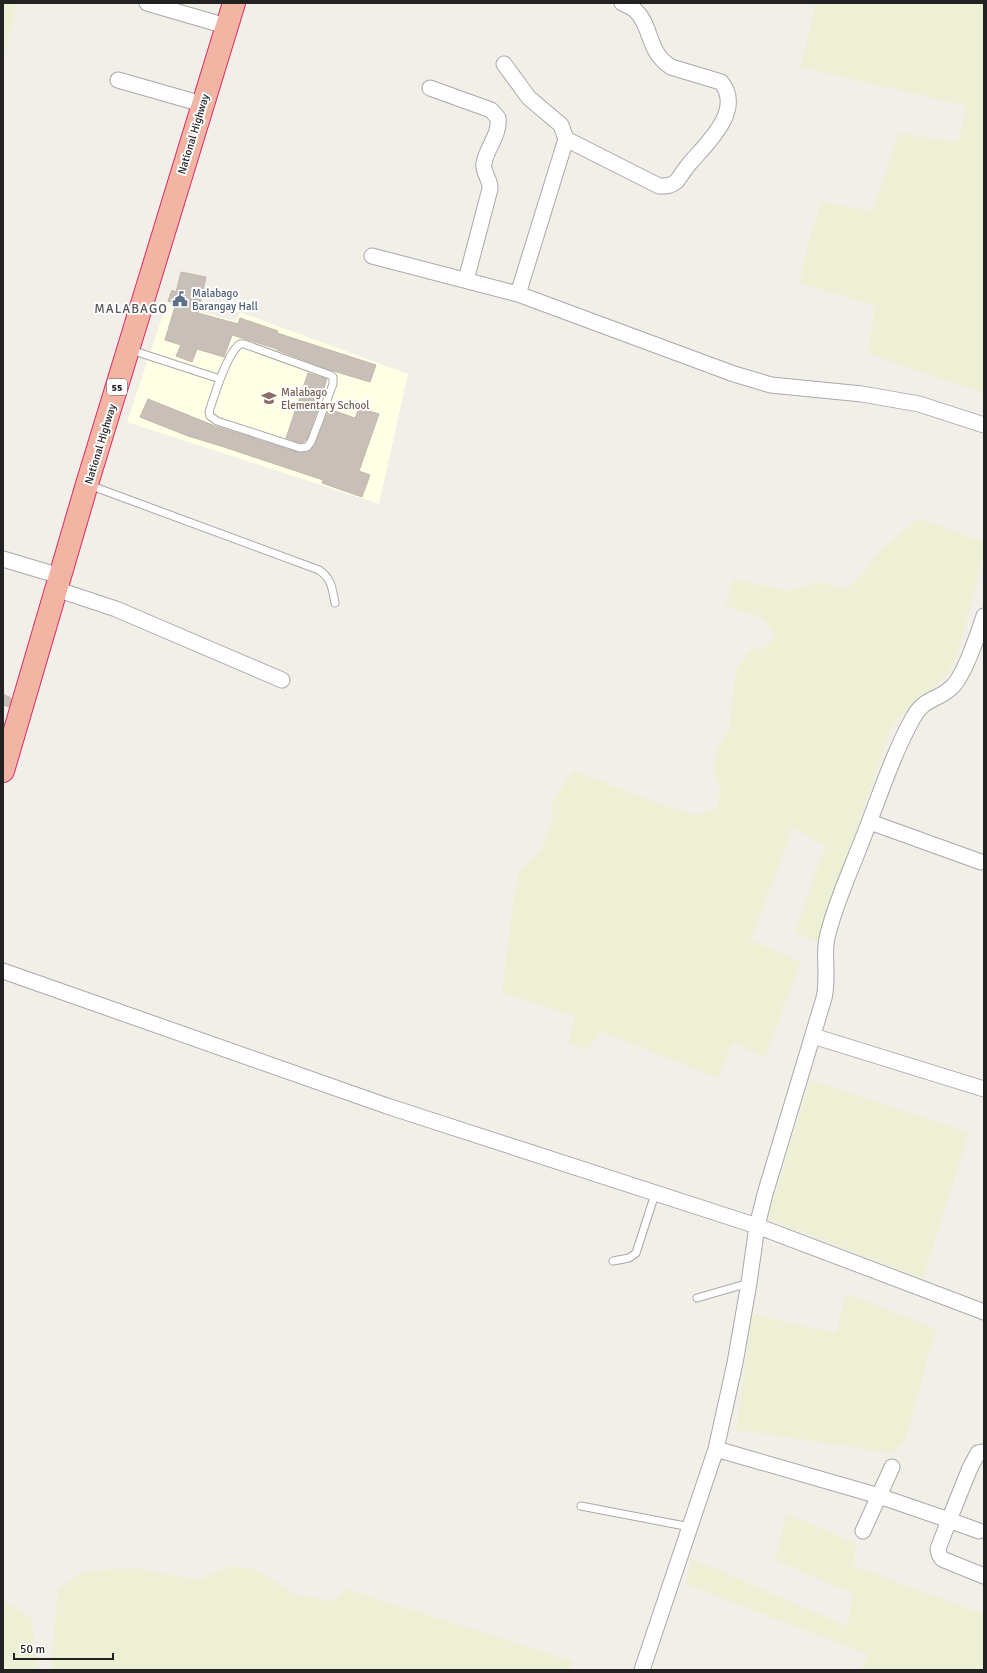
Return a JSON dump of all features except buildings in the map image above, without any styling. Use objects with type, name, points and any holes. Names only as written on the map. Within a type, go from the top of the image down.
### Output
[{"type":"highway","name":"National Highway","points":[[3,771],[87,484],[234,3]]},
{"type":"street","points":[[147,3],[226,26]]},
{"type":"street","points":[[566,139],[659,186],[667,186],[672,185],[677,181],[713,137],[726,113],[728,104],[727,92],[721,82],[671,66],[664,62],[658,56],[637,11],[622,3]]},
{"type":"street","points":[[504,64],[529,98],[561,125],[566,139],[518,294]]},
{"type":"street","points":[[118,80],[202,104]]},
{"type":"street","points":[[430,88],[491,110],[498,118],[497,130],[484,162],[485,170],[490,182],[490,189],[466,280]]},
{"type":"street","points":[[372,256],[518,294],[734,374],[771,384],[862,394],[919,404],[984,425]]},
{"type":"street","points":[[3,559],[282,680]]},
{"type":"street","points":[[642,1670],[716,1449],[735,1363],[757,1226],[765,1194],[813,1036],[827,984],[826,949],[829,932],[836,910],[904,735],[913,716],[925,702],[953,687],[978,636],[984,616]]},
{"type":"street","points":[[870,822],[981,862]]},
{"type":"street","points":[[3,971],[387,1106],[757,1226],[984,1312]]},
{"type":"street","points":[[813,1036],[984,1089]]},
{"type":"street","points":[[716,1449],[879,1496],[979,1531]]},
{"type":"street","points":[[984,1452],[978,1454],[970,1468],[938,1549],[942,1558],[984,1576]]},
{"type":"street","points":[[863,1531],[892,1466]]},
{"type":"lane","points":[[244,344],[330,375],[334,380],[311,442],[304,449],[212,418],[209,412],[220,379],[237,346],[244,344]]},
{"type":"lane","points":[[129,350],[220,379]]},
{"type":"lane","points":[[87,484],[319,570],[327,576],[332,586],[336,602]]},
{"type":"lane","points":[[613,1262],[630,1258],[636,1253],[655,1194]]},
{"type":"lane","points":[[697,1298],[749,1283]]},
{"type":"lane","points":[[581,1506],[690,1527]]},
{"type":"shaded area","points":[[3,3],[17,3],[3,59]]},
{"type":"shaded area","points":[[816,3],[984,3],[984,392],[943,380],[868,353],[875,306],[800,283],[807,246],[821,202],[872,211],[899,133],[958,142],[966,106],[800,67]]},
{"type":"shaded area","name":"Malabago Elementary School","points":[[167,303],[235,321],[240,312],[408,374],[379,504],[127,422]]},
{"type":"shaded area","points":[[919,518],[984,542],[984,552],[959,650],[947,675],[893,723],[817,942],[795,933],[825,846],[793,828],[751,940],[801,962],[765,1058],[733,1042],[718,1078],[602,1032],[586,1050],[568,1042],[575,1016],[502,993],[514,897],[519,872],[540,851],[553,818],[552,803],[573,770],[664,806],[697,815],[717,808],[720,789],[714,770],[717,749],[729,728],[736,670],[750,650],[763,648],[775,638],[764,619],[724,606],[733,579],[788,591],[822,582],[845,589],[857,580],[882,549]]},
{"type":"shaded area","points":[[810,1080],[969,1132],[923,1279],[767,1219]]},
{"type":"shaded area","points":[[846,1293],[936,1329],[905,1441],[891,1453],[736,1430],[752,1314],[836,1333]]},
{"type":"shaded area","points":[[787,1514],[856,1543],[853,1566],[984,1614],[984,1670],[861,1670],[868,1655],[686,1584],[691,1558],[847,1626],[853,1594],[774,1560]]},
{"type":"shaded area","points":[[229,1566],[251,1568],[272,1579],[296,1595],[331,1601],[347,1589],[573,1661],[569,1670],[50,1670],[58,1589],[80,1573],[98,1570],[134,1568],[199,1580]]},
{"type":"shaded area","points":[[3,1603],[11,1605],[32,1618],[38,1668],[50,1670],[3,1670]]},
{"type":"place","name":"Malabago Barangay Hall","points":[[180,299]]},
{"type":"place","name":"Malabago Elementary School","points":[[269,398]]},
{"type":"district","name":"MALABAGO","points":[[131,308]]}]
